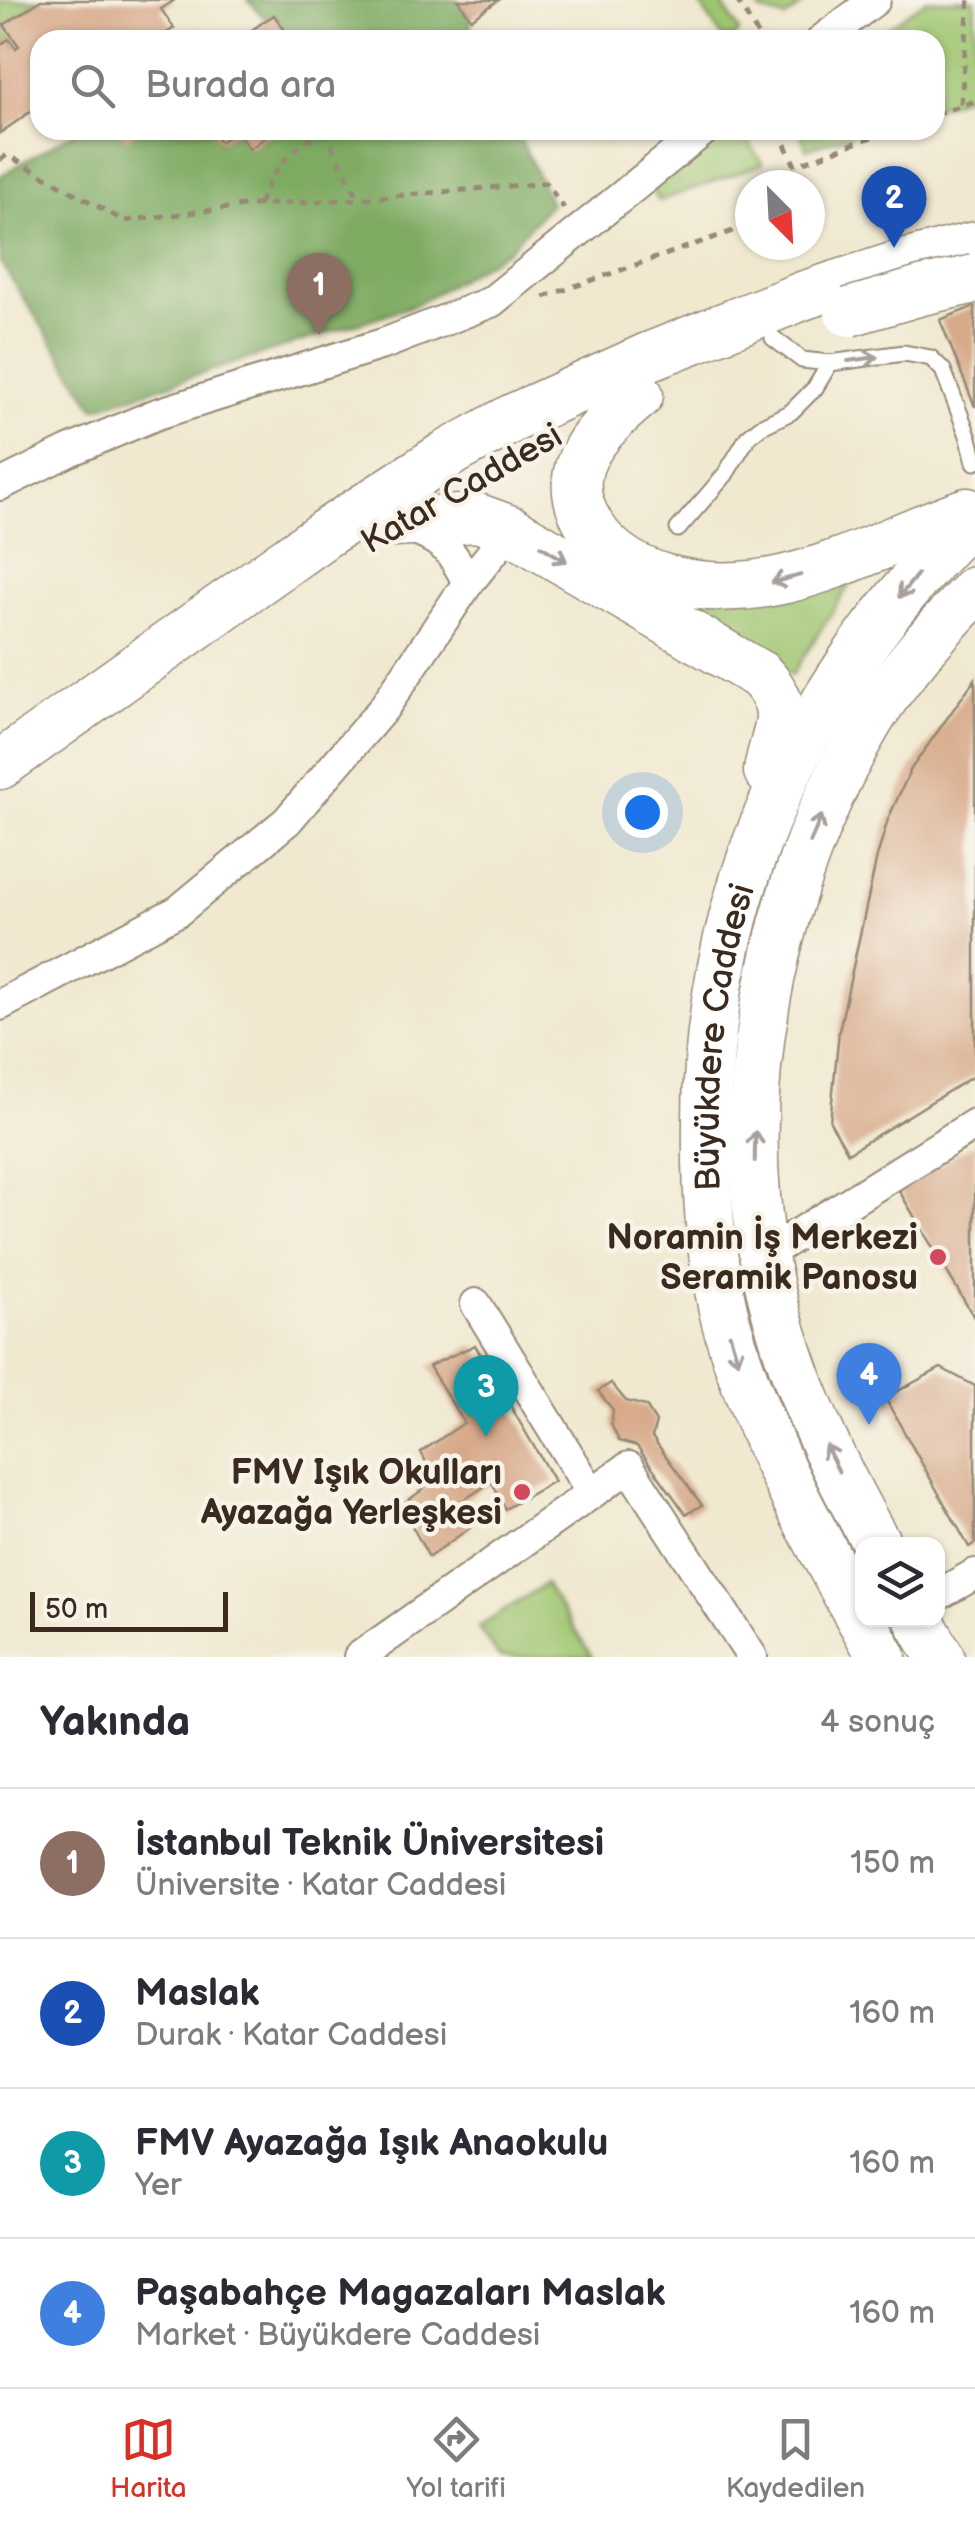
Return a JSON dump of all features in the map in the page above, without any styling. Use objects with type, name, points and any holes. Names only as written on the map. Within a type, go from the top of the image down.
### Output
[{"type":"main road","name":"Katar Caddesi","points":[[0,764],[326,532],[513,418],[648,358],[805,296],[899,264],[975,246]]},
{"type":"main road","name":"Katar Caddesi","points":[[0,802],[311,577],[456,484],[524,447],[774,338],[921,290],[975,280]]},
{"type":"main road","points":[[640,395],[616,414],[582,453],[577,474],[582,511],[596,538],[648,574],[696,586],[777,583],[975,512]]},
{"type":"main road","name":"Büyükdere Caddesi","points":[[882,1657],[786,1481],[743,1376],[714,1266],[706,1172],[706,1070],[718,974],[735,908],[764,822],[803,737],[829,693],[909,584],[975,512]]},
{"type":"main road","points":[[395,523],[478,518],[511,530],[760,675],[781,705],[782,724],[770,757],[764,822]]},
{"type":"main road","name":"Büyükdere Caddesi","points":[[874,1537],[804,1398],[780,1326],[763,1256],[755,1170],[759,1052],[769,982],[796,880],[835,784],[871,718],[923,647],[975,590]]},
{"type":"main road","points":[[924,1627],[940,1657]]},
{"type":"street","points":[[835,30],[874,0]]},
{"type":"street","points":[[0,485],[157,414],[386,343],[491,302],[692,140]]},
{"type":"street","points":[[395,523],[435,537],[455,556],[468,583]]},
{"type":"street","points":[[0,1004],[178,911],[287,821],[383,709],[468,583],[511,530]]},
{"type":"street","points":[[763,1256],[975,1124]]},
{"type":"street","points":[[476,1304],[591,1492]]},
{"type":"street","points":[[359,1657],[629,1467],[752,1657]]},
{"type":"street","points":[[945,1591],[975,1574]]},
{"type":"lane","points":[[774,338],[802,360],[830,363],[904,352],[931,358],[943,370],[972,436],[975,462]]},
{"type":"lane","points":[[678,529],[726,475],[748,437],[791,412],[816,388],[830,363]]},
{"type":"path","points":[[737,0],[755,30]]},
{"type":"path","points":[[961,104],[968,0]]},
{"type":"path","points":[[945,110],[975,101]]},
{"type":"path","points":[[259,204],[273,171],[308,140]]},
{"type":"path","points":[[329,140],[359,199]]},
{"type":"path","points":[[783,140],[797,170]]},
{"type":"path","points":[[804,162],[862,140]]},
{"type":"path","points":[[0,160],[8,155],[124,221],[259,204],[546,183],[580,230]]},
{"type":"green space","points":[[0,0],[41,0],[5,25],[19,46],[16,48],[9,39],[0,45],[4,34],[0,29]]},
{"type":"green space","points":[[248,0],[458,0],[471,19],[470,30],[285,30],[275,15],[266,20]]},
{"type":"green space","points":[[697,0],[719,0],[739,30],[717,30]]},
{"type":"green space","points":[[753,0],[809,0],[785,18],[761,11]]},
{"type":"green space","points":[[926,0],[975,0],[975,93],[945,104],[945,30],[884,30]]},
{"type":"green space","points":[[61,140],[243,140],[249,148],[261,140],[521,140],[551,203],[508,250],[415,305],[95,408],[0,262],[0,176]]},
{"type":"green space","points":[[713,140],[747,140],[763,164],[735,170],[735,174],[659,201],[650,187]]},
{"type":"green space","points":[[803,140],[834,140],[806,149]]},
{"type":"green space","points":[[861,567],[792,675],[664,595]]},
{"type":"green space","points":[[545,1584],[592,1657],[499,1657],[479,1627]]},
{"type":"building","points":[[41,0],[175,0],[161,9],[174,28],[171,30],[30,30],[30,112],[0,133],[0,45],[9,39],[16,48],[19,46],[4,25]]},
{"type":"building","points":[[458,0],[499,0],[471,19]]},
{"type":"building","points":[[274,15],[285,30],[252,30]]},
{"type":"building","points":[[243,140],[262,140],[249,149]]},
{"type":"building","points":[[975,306],[975,407],[940,320]]},
{"type":"building","points":[[975,679],[975,1075],[848,1153],[830,1122],[839,1031],[877,857],[888,819],[911,769]]},
{"type":"building","points":[[975,1143],[975,1319],[898,1189]]},
{"type":"building","points":[[475,1345],[554,1481],[505,1509],[492,1482],[457,1504],[471,1527],[429,1557],[401,1506],[435,1480],[421,1452],[464,1423],[429,1366]]},
{"type":"building","points":[[941,1368],[975,1386],[975,1543],[969,1547],[885,1398]]},
{"type":"building","points":[[611,1383],[626,1401],[646,1406],[656,1422],[652,1437],[702,1505],[686,1514],[637,1446],[619,1441],[611,1424],[613,1410],[598,1391]]},
{"type":"place","name":"Maslak","points":[[894,248]]},
{"type":"place","name":"İstanbul Teknik Üniversitesi","points":[[319,335]]},
{"type":"place","name":"Noramin İş Merkezi Seramik Panosu","points":[[938,1257]]},
{"type":"place","name":"Paşabahçe Magazaları Maslak","points":[[869,1425]]},
{"type":"place","name":"FMV Ayazağa Işık Anaokulu","points":[[486,1437]]},
{"type":"place","name":"FMV Işık Okulları Ayazağa Yerleşkesi","points":[[522,1492]]}]
